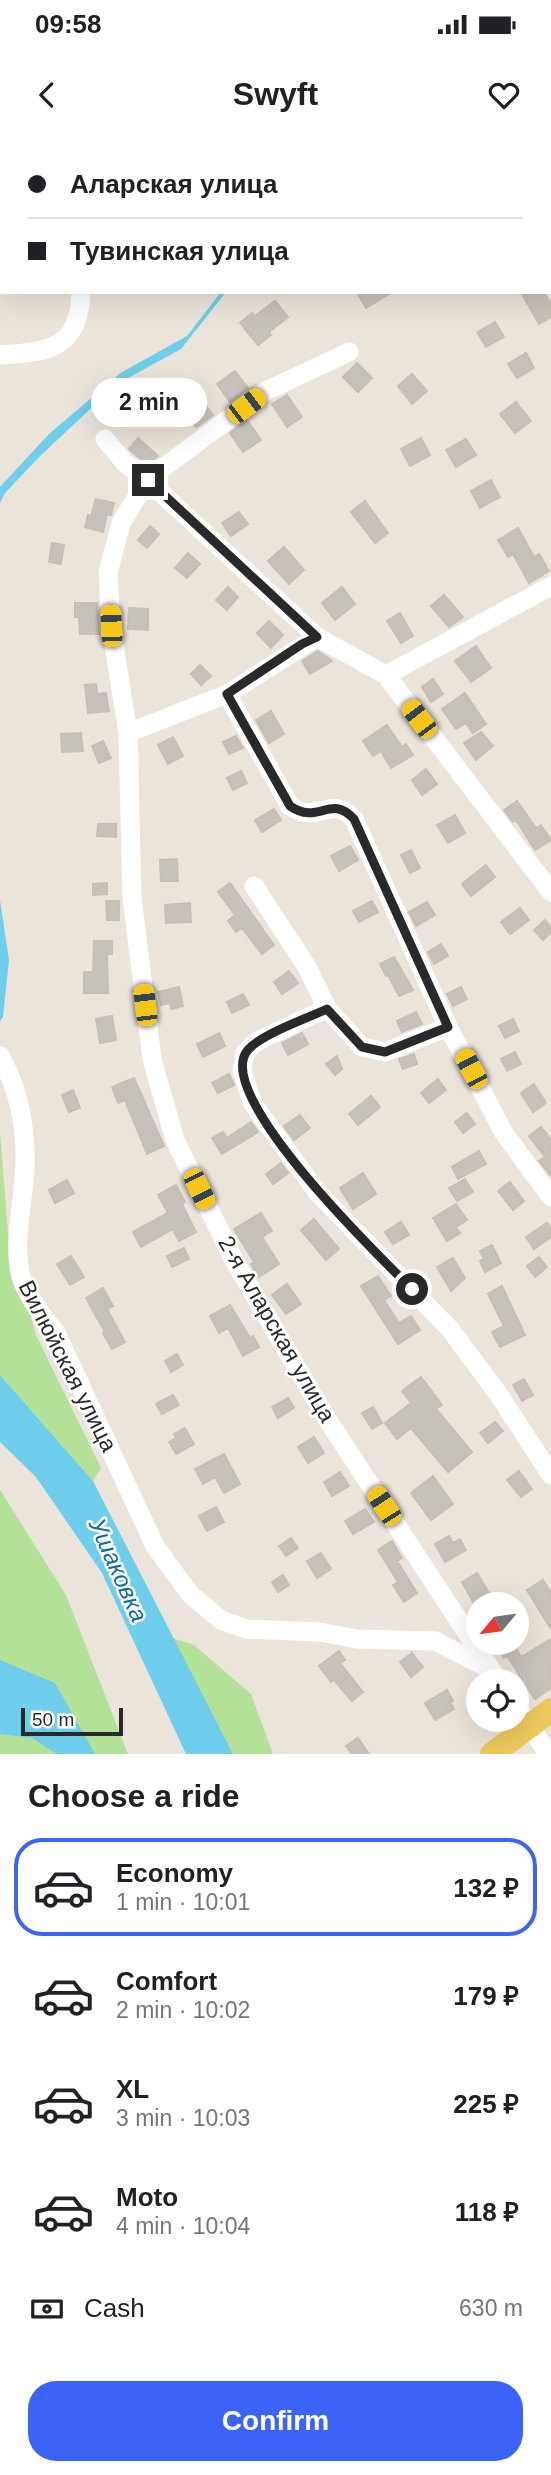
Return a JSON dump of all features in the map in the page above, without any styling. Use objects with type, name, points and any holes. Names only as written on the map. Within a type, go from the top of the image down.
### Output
[{"type":"main road","points":[[492,1754],[551,1710]]},
{"type":"street","points":[[0,355],[51,349],[69,337],[80,314],[81,294]]},
{"type":"street","points":[[148,480],[266,391],[349,352]]},
{"type":"street","points":[[105,439],[124,462],[148,480],[317,637],[386,675],[551,892]]},
{"type":"street","name":"2-я Аларская улица","points":[[148,480],[121,523],[108,573],[111,626],[128,733],[132,898],[152,1059],[175,1140],[235,1262],[320,1407],[490,1669]]},
{"type":"street","points":[[386,675],[551,586]]},
{"type":"street","points":[[128,733],[227,694],[302,644],[317,637]]},
{"type":"street","points":[[227,694],[290,806],[301,813],[314,814],[333,807],[346,810],[354,819],[448,1027],[505,1133],[551,1197]]},
{"type":"street","points":[[254,886],[306,967],[327,1009],[362,1047],[385,1052],[448,1027]]},
{"type":"street","points":[[327,1009],[256,1042],[245,1053],[243,1071],[253,1104],[317,1192],[450,1329],[499,1395],[551,1475]]},
{"type":"street","name":"Вилюйская улица","points":[[4,1064],[16,1087],[21,1111],[25,1164],[19,1219],[20,1275],[39,1311],[56,1333],[155,1546],[190,1594],[221,1620],[246,1629],[320,1632],[357,1639],[435,1641]]},
{"type":"street","points":[[455,1615],[435,1641],[484,1669]]},
{"type":"street","points":[[529,1723],[548,1754]]},
{"type":"green space","points":[[0,1132],[8,1233],[36,1335],[101,1468],[93,1481],[0,1375]]},
{"type":"green space","points":[[0,1490],[66,1595],[128,1754],[0,1754]]},
{"type":"green space","points":[[172,1638],[194,1645],[251,1694],[273,1754],[233,1754]]},
{"type":"water","points":[[219,294],[224,294],[181,349],[117,384],[40,456],[5,493],[0,503],[0,487],[49,434],[122,372],[187,336]]},
{"type":"water","points":[[0,900],[9,960],[3,1017],[0,1021]]},
{"type":"water","name":"Ушаковка","points":[[0,1375],[93,1481],[233,1754],[186,1754],[102,1573],[36,1477],[0,1442]]},
{"type":"water","points":[[0,1660],[55,1683],[95,1754],[57,1754],[32,1738],[0,1734]]},
{"type":"building","points":[[358,294],[389,294],[366,308]]},
{"type":"building","points":[[522,294],[545,294],[551,304],[551,317],[539,324]]},
{"type":"building","points":[[275,301],[288,317],[258,345],[240,323]]},
{"type":"building","points":[[495,322],[504,337],[486,347],[477,332]]},
{"type":"building","points":[[526,353],[534,368],[517,378],[508,364]]},
{"type":"building","points":[[357,363],[372,378],[358,392],[343,377]]},
{"type":"building","points":[[235,371],[248,388],[230,402],[217,384]]},
{"type":"building","points":[[412,374],[427,391],[412,404],[398,386]]},
{"type":"building","points":[[155,391],[165,403],[139,424],[129,412]]},
{"type":"building","points":[[287,395],[302,417],[287,427],[272,404]]},
{"type":"building","points":[[203,402],[213,415],[196,427],[187,415]]},
{"type":"building","points":[[516,402],[531,421],[515,433],[500,414]]},
{"type":"building","points":[[247,420],[261,440],[243,452],[230,433]]},
{"type":"building","points":[[138,438],[158,456],[147,465],[129,449]]},
{"type":"building","points":[[421,438],[430,455],[410,466],[401,449]]},
{"type":"building","points":[[466,439],[476,455],[456,467],[446,450]]},
{"type":"building","points":[[491,480],[500,497],[480,508],[471,491]]},
{"type":"building","points":[[96,499],[114,503],[111,515],[107,514],[103,532],[85,527]]},
{"type":"building","points":[[365,501],[388,533],[375,543],[351,512]]},
{"type":"building","points":[[239,512],[248,524],[231,536],[222,523]]},
{"type":"building","points":[[150,526],[159,534],[147,548],[138,540]]},
{"type":"building","points":[[518,528],[534,557],[539,554],[549,571],[529,583],[513,554],[508,557],[498,540]]},
{"type":"building","points":[[52,543],[64,545],[61,564],[49,562]]},
{"type":"building","points":[[284,547],[304,570],[289,584],[268,561]]},
{"type":"building","points":[[188,553],[200,564],[187,578],[175,568]]},
{"type":"building","points":[[228,587],[238,597],[227,610],[216,600]]},
{"type":"building","points":[[342,587],[355,604],[335,620],[322,603]]},
{"type":"building","points":[[444,595],[463,617],[449,627],[431,606]]},
{"type":"building","points":[[75,603],[97,603],[99,634],[80,634],[79,617],[75,617]]},
{"type":"building","points":[[129,608],[148,609],[148,630],[128,629]]},
{"type":"building","points":[[400,613],[413,636],[401,643],[387,621]]},
{"type":"building","points":[[269,621],[283,635],[271,648],[257,633]]},
{"type":"building","points":[[476,646],[491,668],[471,682],[455,661]]},
{"type":"building","points":[[318,651],[332,661],[310,674],[302,661]]},
{"type":"building","points":[[200,665],[211,676],[201,685],[191,674]]},
{"type":"building","points":[[433,679],[443,694],[431,702],[422,687]]},
{"type":"building","points":[[96,684],[97,694],[106,693],[109,711],[88,713],[85,685]]},
{"type":"building","points":[[465,693],[486,724],[473,733],[466,723],[456,729],[442,709]]},
{"type":"building","points":[[271,711],[284,734],[269,743],[256,720]]},
{"type":"building","points":[[387,725],[402,747],[406,744],[413,755],[391,768],[381,751],[373,756],[363,741]]},
{"type":"building","points":[[481,732],[493,746],[476,760],[464,743]]},
{"type":"building","points":[[81,733],[83,751],[62,752],[61,734]]},
{"type":"building","points":[[236,736],[243,748],[229,754],[223,742]]},
{"type":"building","points":[[173,737],[183,756],[168,764],[158,745]]},
{"type":"building","points":[[103,741],[111,758],[99,763],[92,746]]},
{"type":"building","points":[[426,769],[437,784],[422,795],[412,780]]},
{"type":"building","points":[[241,771],[247,783],[233,790],[227,778]]},
{"type":"building","points":[[517,801],[536,828],[541,825],[551,840],[535,850],[516,820],[513,822],[504,810]]},
{"type":"building","points":[[274,809],[281,820],[262,832],[255,820]]},
{"type":"building","points":[[455,815],[465,833],[448,843],[437,825]]},
{"type":"building","points":[[98,824],[116,824],[116,837],[97,836]]},
{"type":"building","points":[[350,846],[358,860],[339,871],[331,856]]},
{"type":"building","points":[[411,850],[420,868],[410,873],[401,855]]},
{"type":"building","points":[[177,859],[178,881],[161,881],[160,860]]},
{"type":"building","points":[[486,865],[495,877],[471,896],[462,884]]},
{"type":"building","points":[[107,883],[107,894],[93,895],[93,884]]},
{"type":"building","points":[[230,883],[274,945],[262,954],[242,928],[236,932],[228,921],[235,915],[218,892]]},
{"type":"building","points":[[106,901],[119,901],[119,920],[107,920]]},
{"type":"building","points":[[372,901],[378,912],[359,922],[353,911]]},
{"type":"building","points":[[427,902],[435,915],[416,926],[409,912]]},
{"type":"building","points":[[190,903],[191,922],[166,923],[165,905]]},
{"type":"building","points":[[520,908],[529,920],[510,934],[501,922]]},
{"type":"building","points":[[545,920],[551,932],[543,940],[534,930]]},
{"type":"building","points":[[94,941],[112,941],[112,954],[107,954],[108,993],[84,993],[84,972],[93,972]]},
{"type":"building","points":[[441,944],[448,956],[434,964],[428,952]]},
{"type":"building","points":[[394,957],[413,990],[399,996],[380,964]]},
{"type":"building","points":[[289,971],[298,983],[282,994],[274,982]]},
{"type":"building","points":[[179,987],[183,1006],[171,1009],[170,1003],[161,1005],[158,992]]},
{"type":"building","points":[[461,987],[467,999],[453,1006],[447,994]]},
{"type":"building","points":[[243,994],[249,1005],[232,1013],[227,1002]]},
{"type":"building","points":[[416,1012],[422,1024],[402,1032],[397,1021]]},
{"type":"building","points":[[112,1016],[116,1040],[100,1043],[96,1019]]},
{"type":"building","points":[[513,1019],[519,1031],[505,1038],[499,1026]]},
{"type":"building","points":[[219,1033],[225,1046],[203,1057],[197,1044]]},
{"type":"building","points":[[302,1033],[308,1044],[288,1055],[282,1043]]},
{"type":"building","points":[[515,1052],[521,1064],[507,1071],[501,1059]]},
{"type":"building","points":[[414,1054],[417,1064],[403,1069],[399,1059]]},
{"type":"building","points":[[337,1056],[342,1069],[335,1075],[326,1064]]},
{"type":"building","points":[[229,1074],[234,1085],[218,1093],[212,1083]]},
{"type":"building","points":[[134,1078],[164,1146],[147,1154],[125,1100],[118,1103],[112,1087]]},
{"type":"building","points":[[438,1079],[446,1090],[429,1103],[421,1093]]},
{"type":"building","points":[[534,1084],[546,1103],[533,1112],[521,1093]]},
{"type":"building","points":[[73,1090],[80,1108],[69,1112],[62,1095]]},
{"type":"building","points":[[371,1096],[380,1107],[358,1125],[349,1114]]},
{"type":"building","points":[[467,1113],[475,1124],[463,1133],[455,1122]]},
{"type":"building","points":[[300,1115],[310,1128],[294,1140],[284,1126]]},
{"type":"building","points":[[251,1122],[258,1132],[222,1154],[212,1138],[223,1132],[227,1138]]},
{"type":"building","points":[[541,1127],[551,1140],[551,1176],[539,1161],[545,1157],[529,1136]]},
{"type":"building","points":[[479,1151],[486,1164],[458,1179],[452,1167]]},
{"type":"building","points":[[281,1163],[288,1173],[273,1184],[266,1174]]},
{"type":"building","points":[[363,1173],[376,1194],[353,1209],[340,1188]]},
{"type":"building","points":[[465,1179],[473,1192],[457,1201],[449,1188]]},
{"type":"building","points":[[67,1180],[74,1193],[55,1203],[49,1190]]},
{"type":"building","points":[[510,1182],[524,1201],[513,1210],[498,1191]]},
{"type":"building","points":[[176,1185],[196,1232],[179,1241],[173,1229],[141,1247],[133,1232],[168,1213],[158,1195]]},
{"type":"building","points":[[456,1204],[467,1220],[456,1227],[460,1233],[447,1241],[433,1218]]},
{"type":"building","points":[[261,1213],[272,1231],[262,1237],[279,1264],[259,1277],[251,1264],[254,1262],[234,1229]]},
{"type":"building","points":[[314,1219],[339,1249],[326,1260],[301,1230]]},
{"type":"building","points":[[401,1222],[409,1235],[393,1244],[385,1232]]},
{"type":"building","points":[[547,1223],[551,1229],[551,1237],[534,1249],[526,1237]]},
{"type":"building","points":[[492,1245],[501,1263],[485,1272],[480,1261],[484,1259],[480,1251]]},
{"type":"building","points":[[184,1248],[189,1259],[172,1267],[167,1256]]},
{"type":"building","points":[[71,1256],[84,1277],[70,1285],[57,1264]]},
{"type":"building","points":[[539,1257],[547,1267],[535,1277],[527,1266]]},
{"type":"building","points":[[453,1258],[465,1278],[451,1291],[437,1267]]},
{"type":"building","points":[[378,1276],[391,1296],[384,1300],[399,1323],[411,1316],[420,1330],[398,1344],[361,1286]]},
{"type":"building","points":[[287,1284],[301,1304],[286,1314],[272,1295]]},
{"type":"building","points":[[502,1286],[525,1335],[500,1347],[492,1332],[504,1326],[488,1294]]},
{"type":"building","points":[[103,1288],[113,1306],[107,1309],[125,1342],[112,1349],[86,1298]]},
{"type":"building","points":[[230,1305],[250,1338],[253,1336],[259,1347],[243,1356],[228,1328],[219,1333],[210,1316]]},
{"type":"building","points":[[177,1354],[183,1365],[171,1372],[165,1361]]},
{"type":"building","points":[[421,1377],[442,1405],[436,1409],[472,1452],[448,1472],[411,1428],[397,1439],[385,1423],[411,1403],[402,1391]]},
{"type":"building","points":[[524,1379],[533,1395],[522,1401],[513,1385]]},
{"type":"building","points":[[173,1395],[179,1405],[162,1414],[156,1404]]},
{"type":"building","points":[[288,1398],[294,1408],[278,1418],[272,1407]]},
{"type":"building","points":[[373,1407],[382,1423],[372,1429],[362,1413]]},
{"type":"building","points":[[495,1422],[503,1431],[488,1443],[480,1433]]},
{"type":"building","points":[[185,1428],[194,1444],[176,1454],[169,1442],[176,1438],[174,1434]]},
{"type":"building","points":[[314,1437],[324,1453],[308,1463],[298,1447]]},
{"type":"building","points":[[224,1454],[240,1484],[224,1493],[215,1477],[203,1484],[195,1469]]},
{"type":"building","points":[[519,1471],[532,1489],[521,1497],[507,1480]]},
{"type":"building","points":[[340,1472],[349,1486],[332,1496],[324,1482]]},
{"type":"building","points":[[433,1476],[453,1504],[431,1520],[411,1493]]},
{"type":"building","points":[[216,1507],[224,1522],[207,1531],[199,1516]]},
{"type":"building","points":[[365,1509],[374,1522],[353,1534],[345,1521]]},
{"type":"building","points":[[449,1536],[453,1543],[460,1539],[466,1550],[445,1562],[435,1544]]},
{"type":"building","points":[[291,1538],[298,1548],[286,1556],[279,1546]]},
{"type":"building","points":[[392,1541],[402,1558],[397,1561],[417,1593],[404,1602],[393,1585],[398,1582],[378,1550]]},
{"type":"building","points":[[321,1553],[331,1569],[317,1578],[307,1561]]},
{"type":"building","points":[[477,1573],[488,1592],[468,1592],[462,1582]]},
{"type":"building","points":[[283,1575],[289,1585],[278,1592],[272,1582]]},
{"type":"building","points":[[543,1580],[551,1593],[551,1629],[529,1592],[527,1590]]},
{"type":"building","points":[[551,1639],[551,1688],[535,1699],[529,1690],[529,1669],[515,1669],[507,1656],[528,1656],[529,1652]]},
{"type":"building","points":[[339,1651],[345,1660],[340,1663],[363,1692],[352,1701],[334,1680],[331,1682],[319,1666]]},
{"type":"building","points":[[412,1653],[423,1667],[411,1677],[400,1662]]},
{"type":"building","points":[[447,1690],[454,1709],[435,1720],[425,1703]]},
{"type":"building","points":[[358,1738],[369,1754],[352,1754],[346,1746]]},
{"type":"route","points":[[148,480],[317,637],[302,644],[227,694],[290,806],[301,813],[314,814],[333,807],[346,810],[354,819],[448,1027],[385,1052],[362,1047],[327,1009],[256,1042],[245,1053],[243,1071],[253,1104],[317,1192],[412,1289]]}]
